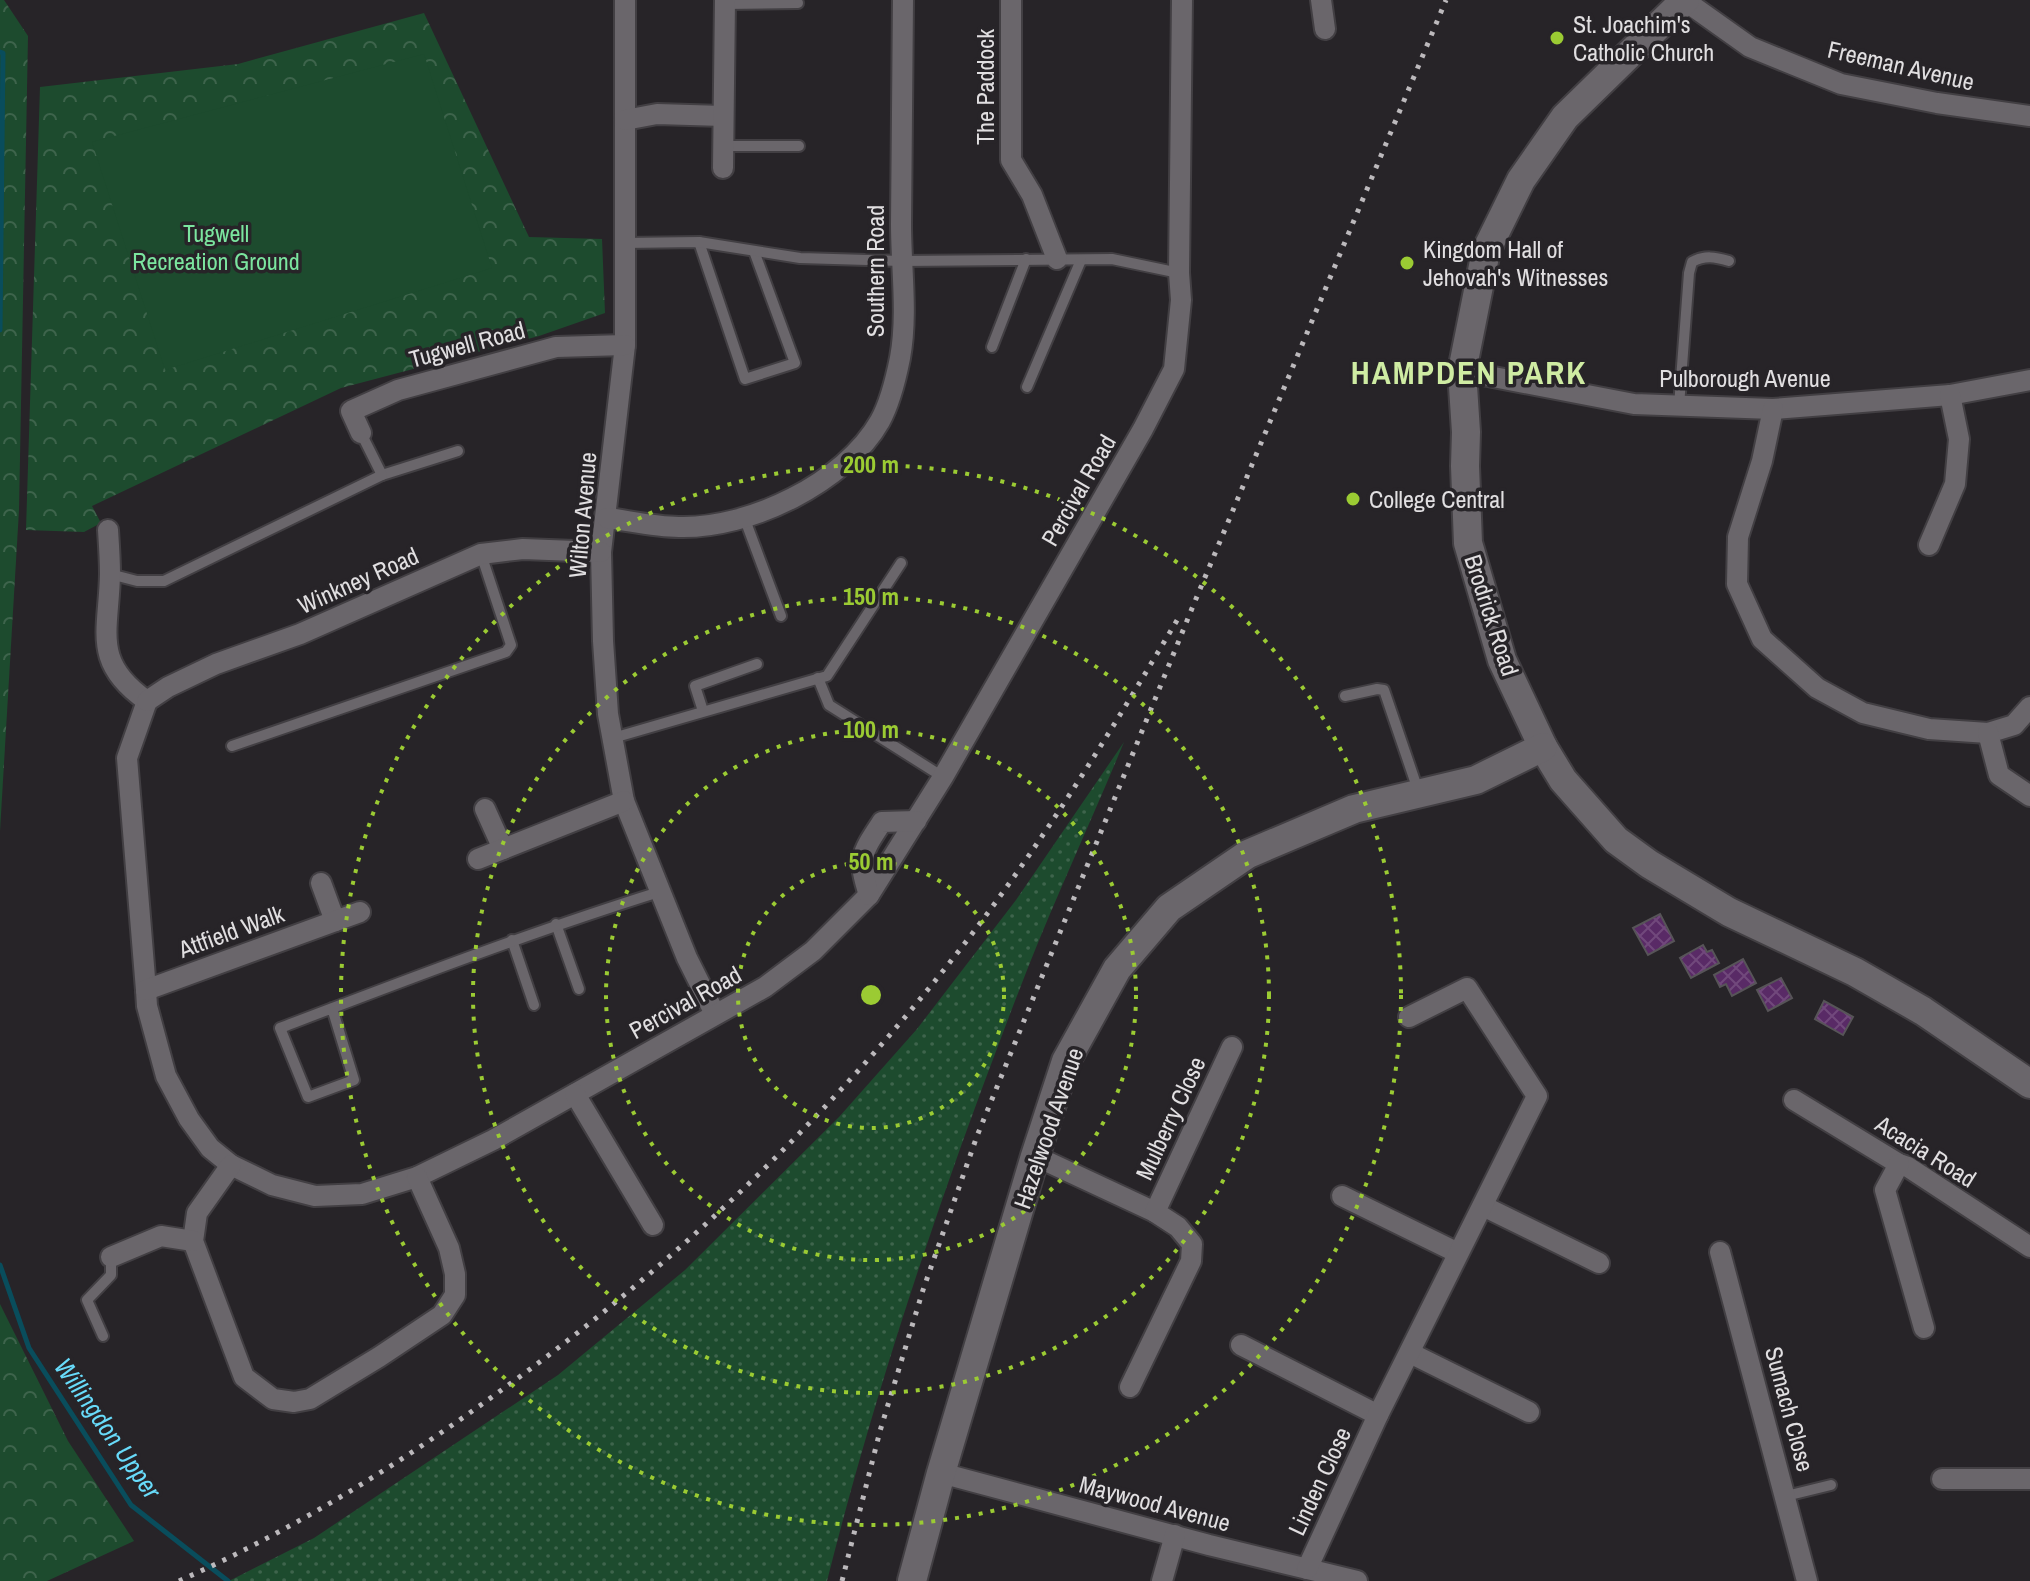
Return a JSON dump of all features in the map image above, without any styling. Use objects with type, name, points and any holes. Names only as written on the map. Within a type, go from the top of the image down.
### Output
[{"type":"street","name":"Wilton Avenue","points":[[625,0],[625,345],[601,552],[603,641],[613,738],[624,801],[687,958],[715,1014]]},
{"type":"street","name":"Southern Road","points":[[607,518],[679,527],[744,517],[784,502],[833,473],[853,457],[881,419],[900,356],[904,317],[901,261],[903,0]]},
{"type":"street","name":"The Paddock","points":[[1011,0],[1011,160],[1032,195],[1057,259]]},
{"type":"street","name":"Percival Road","points":[[147,701],[127,758],[147,1006],[166,1076],[189,1119],[210,1148],[231,1165],[272,1185],[315,1196],[362,1194],[417,1177],[493,1140],[765,987],[813,951],[869,895],[943,777],[1143,429],[1174,369],[1181,300],[1182,0]]},
{"type":"street","points":[[1321,0],[1325,29]]},
{"type":"street","name":"Freeman Avenue","points":[[1685,0],[1750,47],[1841,84],[1937,103],[2030,116]]},
{"type":"street","name":"Brodrick Road","points":[[1685,0],[1565,117],[1521,180],[1486,251],[1462,371],[1468,543],[1502,660],[1543,747],[1563,780],[1616,840],[1649,864],[1729,912],[1855,972],[1923,1011],[2030,1084]]},
{"type":"street","points":[[723,168],[725,2]]},
{"type":"street","points":[[625,120],[657,114],[723,116]]},
{"type":"street","name":"Tugwell Road","points":[[361,433],[351,411],[398,390],[556,347],[625,345]]},
{"type":"street","name":"Pulborough Avenue","points":[[1462,371],[1634,404],[1773,409],[1950,395],[2030,380]]},
{"type":"street","points":[[1929,545],[1955,484],[1959,439],[1950,395]]},
{"type":"street","points":[[1773,409],[1762,461],[1738,537],[1737,584],[1762,639],[1817,688],[1863,713],[1929,729],[1988,733],[2014,725],[2030,707]]},
{"type":"street","points":[[108,530],[107,649],[127,686],[147,701]]},
{"type":"street","name":"Winkney Road","points":[[147,701],[168,687],[216,664],[300,634],[481,554],[523,549],[601,552]]},
{"type":"street","points":[[1988,733],[1999,775],[2030,796]]},
{"type":"street","name":"Hazelwood Avenue","points":[[912,1581],[941,1473],[1066,1061],[1117,969],[1169,908],[1253,852],[1354,809],[1476,780],[1543,747]]},
{"type":"street","points":[[478,859],[624,801]]},
{"type":"street","points":[[485,809],[503,849]]},
{"type":"street","points":[[869,895],[860,866],[867,843],[882,822],[916,821]]},
{"type":"street","points":[[321,883],[335,921]]},
{"type":"street","name":"Attfield Walk","points":[[146,990],[360,912]]},
{"type":"street","name":"Linden Close","points":[[1307,1569],[1378,1415],[1537,1096],[1467,988],[1409,1017]]},
{"type":"street","name":"Mulberry Close","points":[[1155,1212],[1232,1047]]},
{"type":"street","points":[[575,1094],[653,1225]]},
{"type":"street","name":"Acacia Road","points":[[1794,1100],[1908,1167],[2030,1247]]},
{"type":"street","name":"Mulberry Close","points":[[1035,1156],[1155,1212],[1178,1227],[1192,1244],[1191,1261],[1130,1387]]},
{"type":"street","points":[[1899,1164],[1885,1190],[1924,1328]]},
{"type":"street","points":[[231,1165],[197,1213],[193,1241],[244,1377],[273,1399],[294,1402],[310,1399],[442,1315],[455,1295],[455,1274],[449,1248],[417,1177]]},
{"type":"street","points":[[1342,1196],[1458,1253]]},
{"type":"street","points":[[1483,1206],[1599,1263]]},
{"type":"street","points":[[111,1257],[161,1236],[193,1241]]},
{"type":"street","name":"Sumach Close","points":[[1720,1252],[1807,1581]]},
{"type":"street","name":"Linden Close","points":[[1241,1345],[1378,1415]]},
{"type":"street","points":[[1410,1353],[1529,1412]]},
{"type":"street","name":"Maywood Avenue","points":[[941,1473],[1357,1581]]},
{"type":"street","points":[[1942,1479],[2030,1479]]},
{"type":"street","points":[[1162,1581],[1175,1535]]},
{"type":"lane","points":[[725,2],[798,3]]},
{"type":"lane","points":[[723,146],[799,146]]},
{"type":"lane","points":[[699,242],[745,379],[795,363],[754,251]]},
{"type":"lane","points":[[624,243],[699,242],[800,258],[901,261],[1112,259],[1179,273]]},
{"type":"lane","points":[[1679,406],[1692,262],[1701,257],[1729,261]]},
{"type":"lane","points":[[992,347],[1026,259]]},
{"type":"lane","points":[[1027,387],[1081,260]]},
{"type":"lane","points":[[361,433],[382,475]]},
{"type":"lane","points":[[110,574],[137,581],[164,581],[382,475],[458,451]]},
{"type":"lane","points":[[744,517],[781,616]]},
{"type":"lane","points":[[232,746],[506,652],[511,645],[481,554]]},
{"type":"lane","points":[[613,738],[827,676],[901,563]]},
{"type":"lane","points":[[703,711],[695,686],[757,664]]},
{"type":"lane","points":[[818,678],[829,705],[943,777]]},
{"type":"lane","points":[[1345,696],[1384,690],[1419,793]]},
{"type":"lane","points":[[332,1008],[354,1080],[308,1097],[280,1028],[332,1008],[512,940],[556,924],[659,892]]},
{"type":"lane","points":[[556,924],[579,989]]},
{"type":"lane","points":[[512,940],[534,1005]]},
{"type":"lane","points":[[103,1336],[87,1300],[111,1275],[111,1257]]},
{"type":"lane","points":[[1786,1496],[1831,1485]]},
{"type":"green space","points":[[0,0],[4,0],[28,36],[19,510],[0,831]]},
{"type":"green space","name":"Tugwell Recreation Ground","points":[[424,13],[529,237],[602,239],[605,313],[539,336],[341,388],[92,506],[101,523],[84,532],[26,530],[40,87],[238,64]]},
{"type":"green space","points":[[424,54],[492,268],[165,370],[92,142]]},
{"type":"green space","points":[[1124,742],[1029,965],[944,1193],[893,1347],[827,1581],[229,1581],[314,1538],[558,1375],[685,1270],[839,1117],[917,1029],[1016,900]]},
{"type":"green space","points":[[0,1304],[68,1441],[134,1541],[47,1581],[0,1581]]},
{"type":"building","points":[[1660,914],[1674,941],[1648,955],[1633,928]]},
{"type":"building","points":[[1703,945],[1707,952],[1712,950],[1719,963],[1691,978],[1680,958]]},
{"type":"building","points":[[1743,959],[1756,983],[1732,996],[1726,984],[1720,987],[1714,975]]},
{"type":"building","points":[[1781,978],[1792,998],[1768,1011],[1757,990]]},
{"type":"building","points":[[1824,1001],[1853,1017],[1843,1035],[1815,1019]]},
{"type":"waterway","points":[[0,52],[3,53],[0,330]]},
{"type":"waterway","name":"Willingdon Upper","points":[[0,1265],[29,1348],[131,1505],[228,1581]]},
{"type":"railway","points":[[842,1581],[880,1431],[923,1290],[977,1136],[1193,606],[1446,0]]},
{"type":"railway","points":[[179,1581],[302,1519],[382,1472],[459,1421],[625,1294],[747,1186],[860,1069],[965,943],[1050,824],[1179,617]]},
{"type":"place","name":"St. Joachim's Catholic Church","points":[[1557,38]]},
{"type":"place","name":"Kingdom Hall of Jehovah's Witnesses","points":[[1407,263]]},
{"type":"place","name":"College Central","points":[[1353,499]]},
{"type":"district","name":"HAMPDEN PARK","points":[[1469,372]]}]
